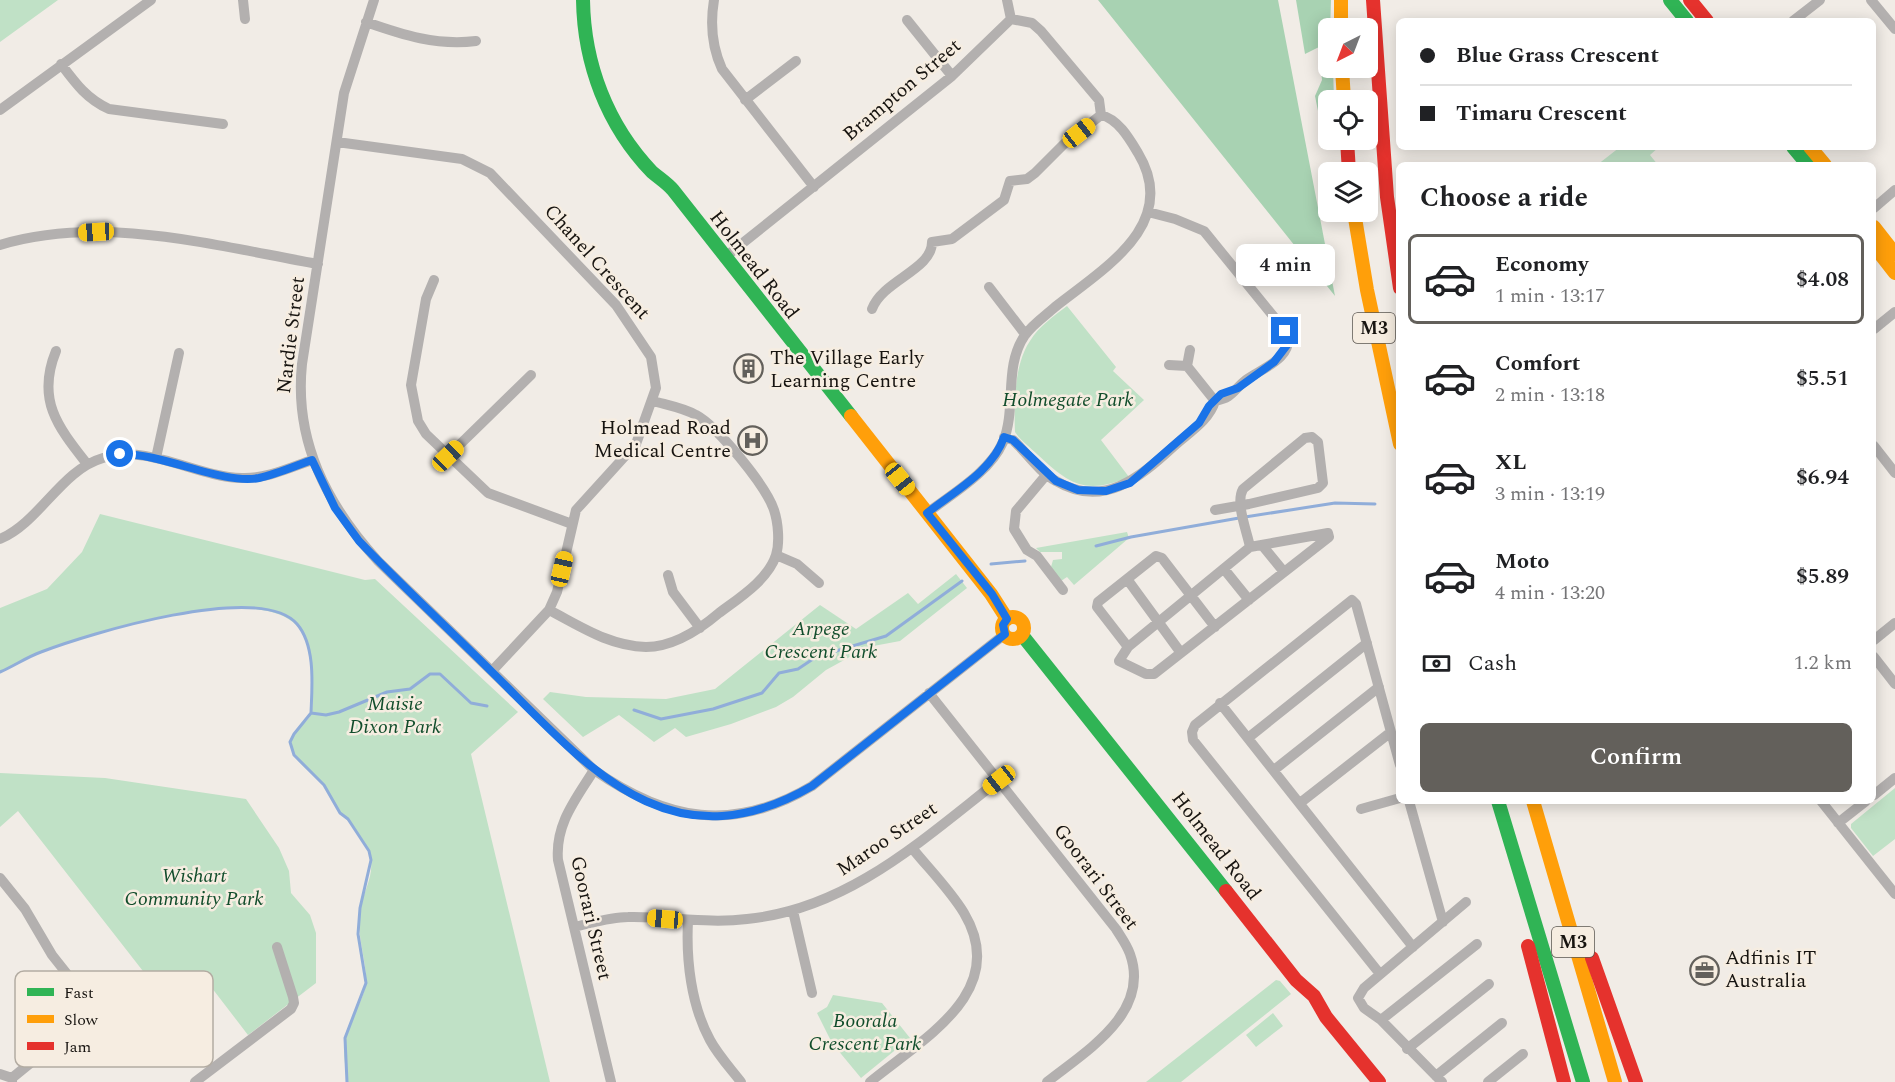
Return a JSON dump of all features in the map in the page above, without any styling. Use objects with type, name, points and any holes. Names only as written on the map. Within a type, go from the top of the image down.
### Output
[{"type":"main road","name":"Holmead Road","points":[[583,0],[585,49],[602,99],[649,168],[668,184],[724,258],[992,594],[1007,619]]},
{"type":"main road","points":[[1341,0],[1341,18]]},
{"type":"main road","name":"M3","points":[[1373,0],[1385,186],[1396,261]]},
{"type":"main road","points":[[1670,0],[1685,18]]},
{"type":"main road","points":[[1690,0],[1705,18]]},
{"type":"main road","points":[[1796,150],[1806,162]]},
{"type":"main road","points":[[1812,150],[1822,162]]},
{"type":"main road","name":"M3","points":[[1356,222],[1366,290],[1396,426]]},
{"type":"main road","points":[[1876,229],[1895,254]]},
{"type":"main road","points":[[1876,249],[1895,273]]},
{"type":"main road","points":[[1013,617],[1020,619],[1024,628],[1022,635],[1013,638],[1005,634],[1003,625],[1007,619],[1013,617]]},
{"type":"main road","name":"Holmead Road","points":[[1022,635],[1296,980],[1314,996],[1326,1017],[1379,1082]]},
{"type":"main road","name":"M3","points":[[1499,804],[1583,1082]]},
{"type":"main road","name":"M3","points":[[1534,804],[1614,1082]]},
{"type":"main road","points":[[1503,820],[1502,850],[1564,1082]]},
{"type":"main road","points":[[1566,915],[1583,936],[1636,1082]]},
{"type":"street","points":[[0,110],[151,0]]},
{"type":"street","points":[[243,0],[245,19]]},
{"type":"street","name":"Nardie Street","points":[[374,0],[344,93],[301,379],[302,410],[312,460],[335,508],[359,541],[594,770],[623,790],[675,812],[728,816],[758,811],[788,800],[812,786],[1005,634]]},
{"type":"street","points":[[714,0],[712,31],[716,57],[728,80],[814,187]]},
{"type":"street","points":[[1007,0],[1011,19],[1032,23],[1041,31],[1099,100],[1101,115]]},
{"type":"street","points":[[1797,18],[1820,0]]},
{"type":"street","points":[[1871,0],[1895,29]]},
{"type":"street","name":"Brampton Street","points":[[724,258],[952,76],[1011,19]]},
{"type":"street","points":[[907,20],[952,76]]},
{"type":"street","points":[[366,22],[423,40],[445,43],[476,40]]},
{"type":"street","points":[[745,100],[796,61]]},
{"type":"street","points":[[61,64],[79,89],[93,102],[109,109],[223,124]]},
{"type":"street","points":[[927,513],[981,470],[1004,440],[1016,357],[1025,334],[1125,251],[1133,242],[1148,212],[1150,191],[1143,161],[1116,122],[1101,115]]},
{"type":"street","points":[[872,309],[876,297],[918,264],[927,246],[941,234],[958,232],[1004,200],[1010,181],[1027,179],[1064,144],[1101,115]]},
{"type":"street","name":"Chanel Crescent","points":[[337,142],[462,159],[490,173],[615,305],[641,339],[651,357],[656,388],[636,444],[627,457],[585,498],[576,510],[557,592],[549,610],[492,671]]},
{"type":"street","points":[[1876,206],[1895,190]]},
{"type":"street","points":[[1004,440],[1019,448],[1056,481],[1078,490],[1106,491],[1130,483],[1199,423],[1209,406],[1221,394],[1238,388],[1283,354],[1289,340],[1287,333],[1212,238],[1195,226],[1148,212]]},
{"type":"street","points":[[0,245],[51,234],[96,232],[164,238],[318,264]]},
{"type":"street","points":[[434,280],[426,299],[412,395],[418,421],[426,434],[488,493],[572,524]]},
{"type":"street","points":[[989,287],[1025,334]]},
{"type":"street","points":[[1876,327],[1895,312]]},
{"type":"street","points":[[1187,366],[1190,350]]},
{"type":"street","points":[[56,351],[48,376],[51,407],[62,431],[87,464]]},
{"type":"street","points":[[156,458],[179,353]]},
{"type":"street","points":[[1170,365],[1187,366],[1215,401]]},
{"type":"street","points":[[448,456],[531,375]]},
{"type":"street","points":[[549,610],[601,638],[624,645],[648,647],[672,641],[700,628],[752,588],[765,574],[776,555],[778,532],[768,495],[714,427],[695,414],[653,401]]},
{"type":"street","points":[[1215,510],[1243,513],[1318,488],[1323,483],[1317,442],[1312,437],[1305,438],[1243,489],[1239,496],[1243,513],[1256,546],[1284,572]]},
{"type":"street","points":[[1876,448],[1894,470]]},
{"type":"street","points":[[0,539],[20,526],[87,464],[120,454],[156,458],[239,478],[259,478],[312,460]]},
{"type":"street","points":[[1047,474],[1016,511],[1014,529],[1027,550],[1037,556],[1063,590]]},
{"type":"street","points":[[1330,534],[1154,674],[1146,674],[1119,661],[1128,647],[1224,569],[1256,546],[1330,534]]},
{"type":"street","points":[[776,555],[798,564],[811,573],[819,583]]},
{"type":"street","points":[[1128,647],[1097,608],[1098,602],[1156,556],[1162,558],[1215,627]]},
{"type":"street","points":[[1224,569],[1249,600]]},
{"type":"street","points":[[668,575],[673,592],[700,628]]},
{"type":"street","points":[[1127,579],[1181,653]]},
{"type":"street","points":[[1380,974],[1193,740],[1192,732],[1195,725],[1220,704],[1349,601],[1356,604],[1396,752]]},
{"type":"street","points":[[1876,638],[1895,623]]},
{"type":"street","points":[[1248,738],[1367,643]]},
{"type":"street","points":[[1876,660],[1895,684]]},
{"type":"street","points":[[1274,770],[1379,687]]},
{"type":"street","name":"Goorari Street","points":[[929,693],[1116,929],[1130,955],[1134,983],[1126,1010],[1108,1033],[1047,1082]]},
{"type":"street","points":[[1220,704],[1413,947]]},
{"type":"street","points":[[1300,803],[1390,732]]},
{"type":"street","name":"Goorari Street","points":[[594,770],[562,822],[557,842],[558,860],[611,1082]]},
{"type":"street","points":[[1876,793],[1895,778]]},
{"type":"street","name":"Maroo Street","points":[[574,927],[626,917],[688,921],[746,920],[794,911],[865,880],[912,848],[999,780]]},
{"type":"street","points":[[1361,809],[1396,799]]},
{"type":"street","points":[[1410,804],[1443,922]]},
{"type":"street","points":[[1823,804],[1895,894]]},
{"type":"street","points":[[1838,823],[1862,804]]},
{"type":"street","points":[[876,1080],[953,1014],[966,999],[978,968],[975,940],[963,912],[912,848]]},
{"type":"street","points":[[0,878],[25,909],[52,955],[65,971]]},
{"type":"street","points":[[1466,902],[1364,988],[1358,998],[1364,1008],[1381,1020],[1439,1079],[1502,1023]]},
{"type":"street","points":[[794,911],[812,993]]},
{"type":"street","points":[[688,921],[687,957],[701,1022],[711,1042],[741,1082]]},
{"type":"street","points":[[1381,1020],[1477,944]]},
{"type":"street","points":[[195,1082],[291,1009],[294,1003],[293,997],[277,947]]},
{"type":"street","points":[[1407,1049],[1489,984]]},
{"type":"street","points":[[1491,1081],[1523,1054]]},
{"type":"street","points":[[0,1074],[12,1080],[27,1067]]},
{"type":"green space","points":[[0,0],[58,0],[0,42]]},
{"type":"green space","points":[[1098,0],[1278,0],[1318,208],[1318,222],[1321,222],[1335,296]]},
{"type":"green space","points":[[1296,0],[1331,0],[1330,18],[1318,18],[1318,48],[1305,54]]},
{"type":"green space","points":[[1322,78],[1333,78],[1334,90],[1318,90],[1318,111],[1315,96]]},
{"type":"green space","points":[[1616,150],[1656,150],[1650,155],[1656,162],[1601,162]]},
{"type":"green space","name":"Holmegate Park","points":[[1067,306],[1116,367],[1113,371],[1144,400],[1101,440],[1129,477],[1101,485],[1079,484],[1060,474],[1015,432],[1016,385],[1025,350],[1038,331]]},
{"type":"green space","name":"Maisie Dixon Park","points":[[100,514],[365,580],[375,579],[518,712],[471,754],[550,1082],[347,1082],[344,1042],[363,995],[366,981],[359,919],[361,903],[371,873],[371,861],[370,854],[359,835],[338,809],[324,785],[299,761],[292,750],[291,738],[311,714],[313,687],[305,638],[288,619],[260,610],[223,608],[181,613],[139,622],[65,643],[0,672],[0,608],[47,589],[82,552]]},
{"type":"green space","points":[[1127,532],[1129,538],[1074,585],[1067,577],[1061,581],[1051,567],[1053,560],[1062,559],[1062,552],[1040,552],[1036,548]]},
{"type":"green space","name":"Arpege Crescent Park","points":[[956,574],[967,588],[900,641],[868,647],[826,670],[793,697],[776,707],[731,724],[686,737],[675,728],[654,742],[619,715],[583,737],[543,699],[550,692],[586,697],[666,699],[715,689],[820,605],[856,629],[908,593],[918,604]]},
{"type":"green space","name":"Wishart Community Park","points":[[0,773],[105,778],[246,799],[279,848],[289,871],[291,893],[310,915],[316,933],[316,983],[248,1035],[213,989],[213,971],[143,971],[18,811],[0,827]]},
{"type":"green space","points":[[1895,788],[1895,839],[1873,856],[1851,828],[1851,824]]},
{"type":"green space","points":[[1276,980],[1280,981],[1291,994],[1181,1082],[1146,1082]]},
{"type":"green space","name":"Boorala Crescent Park","points":[[833,995],[882,1003],[910,1038],[861,1078],[832,1043],[817,1013],[827,1007]]},
{"type":"green space","points":[[1273,1013],[1283,1026],[1256,1047],[1246,1035]]},
{"type":"waterway","points":[[1245,517],[1335,503],[1375,504]]},
{"type":"waterway","points":[[1096,546],[1131,537],[1239,518]]},
{"type":"waterway","points":[[991,564],[1025,561]]},
{"type":"waterway","points":[[634,710],[661,719],[713,709],[762,693],[779,673],[798,669],[816,657],[886,636],[962,581]]},
{"type":"waterway","points":[[0,672],[36,654],[64,644],[173,615],[212,609],[248,608],[277,612],[297,624],[303,633],[310,655],[312,691],[311,713],[290,742],[294,755],[324,785],[340,813],[348,819],[369,851],[371,860],[360,908],[358,934],[366,983],[345,1038],[347,1082]]},
{"type":"waterway","points":[[311,713],[326,715],[339,712],[387,692],[410,689],[430,674],[440,674],[471,703],[487,706]]},
{"type":"traffic: fast","points":[[583,0],[584,24],[593,70],[622,134],[652,172],[673,190],[851,416]]},
{"type":"traffic: fast","points":[[1670,0],[1685,18]]},
{"type":"traffic: fast","points":[[1796,150],[1806,162]]},
{"type":"traffic: fast","points":[[1022,635],[1226,891]]},
{"type":"traffic: fast","points":[[1499,804],[1583,1082]]},
{"type":"traffic: slow","points":[[1341,0],[1341,18]]},
{"type":"traffic: slow","points":[[1343,78],[1343,90]]},
{"type":"traffic: slow","points":[[1812,150],[1822,162]]},
{"type":"traffic: slow","points":[[1356,222],[1367,290],[1396,425]]},
{"type":"traffic: slow","points":[[1876,230],[1895,254]]},
{"type":"traffic: slow","points":[[1876,249],[1895,273]]},
{"type":"traffic: slow","points":[[851,416],[991,594],[1007,619]]},
{"type":"traffic: slow","points":[[1013,617],[1021,620],[1024,628],[1021,636],[1013,639],[1005,636],[1002,628],[1005,620],[1013,617]]},
{"type":"traffic: slow","points":[[1534,804],[1615,1082]]},
{"type":"traffic: jam","points":[[1373,0],[1387,197],[1396,260]]},
{"type":"traffic: jam","points":[[1690,0],[1705,18]]},
{"type":"traffic: jam","points":[[1348,150],[1348,162]]},
{"type":"traffic: jam","points":[[1226,891],[1296,980],[1314,996],[1326,1017],[1379,1082]]},
{"type":"traffic: jam","points":[[1528,946],[1564,1082]]},
{"type":"traffic: jam","points":[[1592,958],[1636,1082]]},
{"type":"place","name":"The Village Early Learning Centre","points":[[749,369]]},
{"type":"place","name":"Holmead Road Medical Centre","points":[[752,440]]},
{"type":"place","name":"Adfinis IT Australia","points":[[1704,970]]},
{"type":"route","points":[[120,454],[147,456],[239,478],[259,478],[312,460],[335,508],[359,541],[594,770],[623,790],[646,802],[675,812],[728,816],[758,811],[788,800],[812,786],[1005,634],[1003,625],[1007,619],[992,594],[927,513],[981,470],[993,457],[1004,437],[1013,440],[1056,481],[1078,490],[1106,491],[1130,483],[1149,469],[1199,423],[1218,396],[1238,388],[1283,354],[1289,340],[1285,331]]}]
